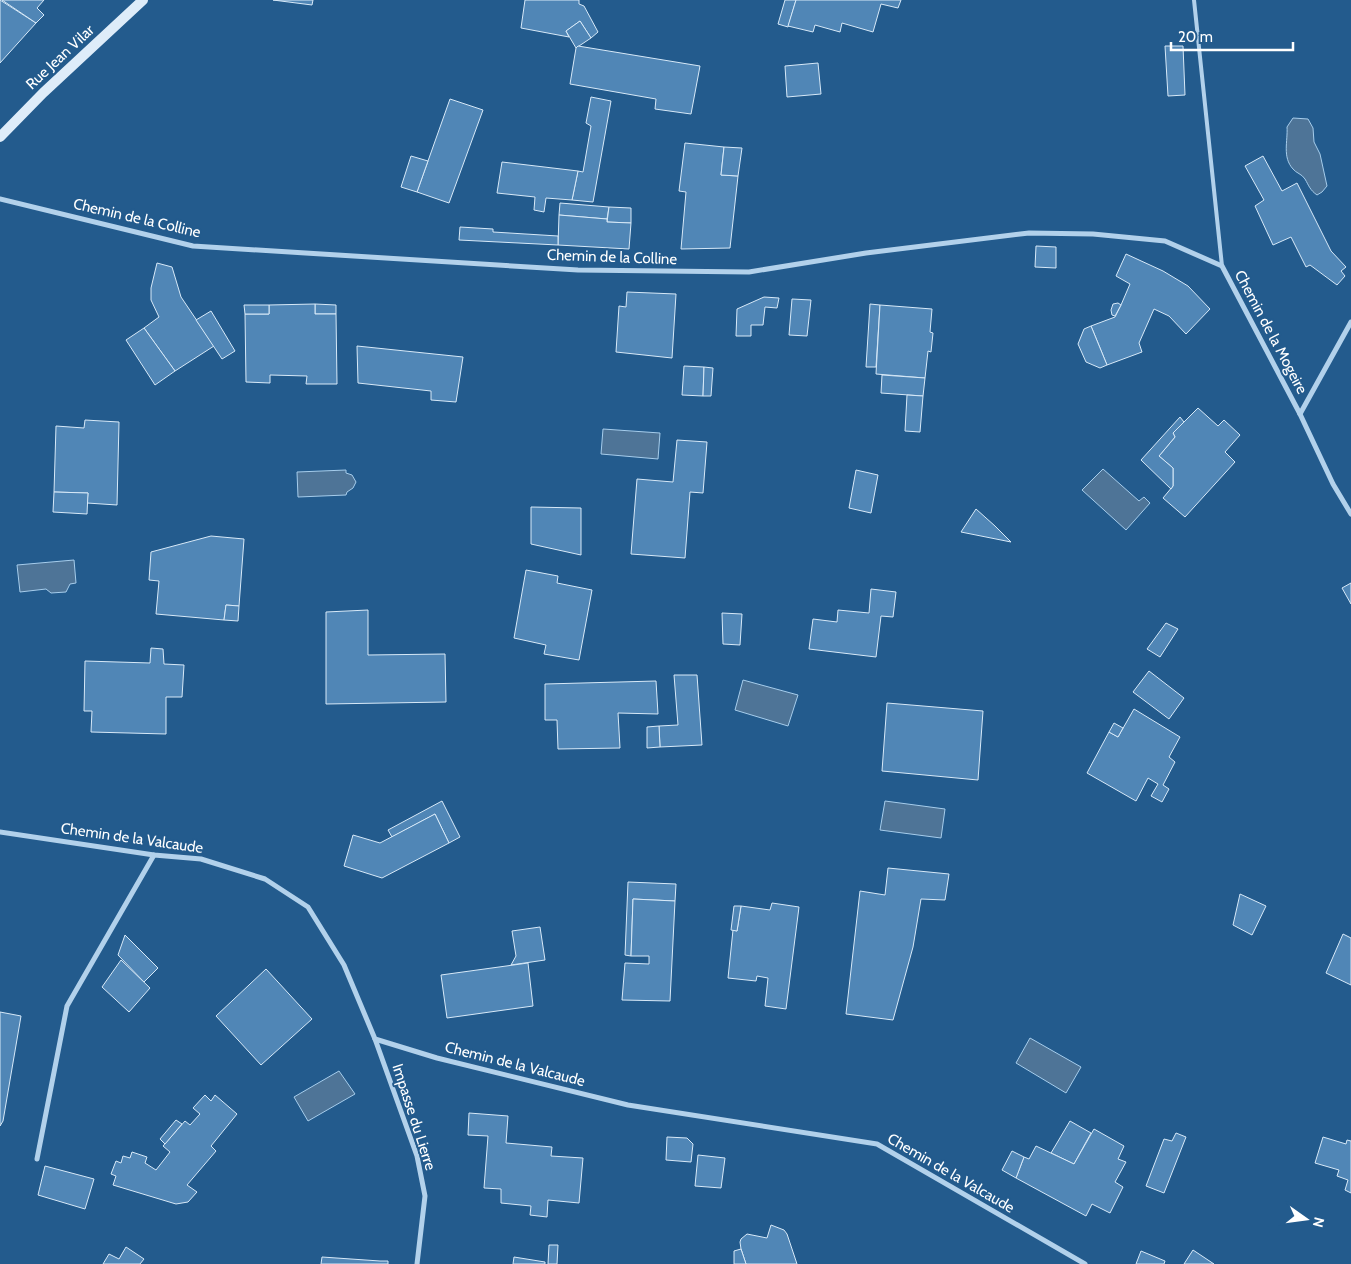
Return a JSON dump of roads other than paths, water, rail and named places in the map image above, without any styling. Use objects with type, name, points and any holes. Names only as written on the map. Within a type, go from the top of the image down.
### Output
[{"type":"street","name":"Rue Jean Vilar","points":[[0,137],[43,93],[143,0]]},
{"type":"street","name":"Chemin de la Colline","points":[[0,199],[193,246],[578,270],[749,272],[866,253],[1029,233],[1093,234],[1165,241],[1222,266]]},
{"type":"street","name":"Chemin de la Mogeire","points":[[1222,266],[1300,414],[1332,484],[1351,514]]},
{"type":"street","points":[[1300,414],[1351,322]]},
{"type":"street","name":"Chemin de la Valcaude","points":[[0,832],[154,855],[201,859],[265,879],[308,907],[344,965],[375,1039],[437,1058],[628,1105],[877,1144],[1084,1264]]},
{"type":"street","points":[[37,1160],[67,1006],[154,855]]},
{"type":"street","name":"Impasse du Lierre","points":[[375,1039],[417,1156],[425,1196],[417,1264]]},
{"type":"lane","name":"Chemin de la Mogeire","points":[[1194,0],[1222,266]]},
{"type":"water","points":[[1293,118],[1308,119],[1313,128],[1314,142],[1320,154],[1327,186],[1317,195],[1311,190],[1304,177],[1293,169],[1288,159],[1286,149],[1287,127]]},
{"type":"water","points":[[603,429],[660,433],[658,459],[601,454]]},
{"type":"water","points":[[1103,469],[1139,501],[1144,497],[1150,503],[1126,530],[1082,490]]},
{"type":"water","points":[[346,470],[346,473],[352,475],[356,482],[346,495],[298,497],[297,472]]},
{"type":"water","points":[[74,560],[76,583],[70,584],[66,592],[51,593],[46,589],[20,592],[17,565]]},
{"type":"water","points":[[743,680],[798,695],[788,726],[735,710]]},
{"type":"water","points":[[885,801],[945,809],[941,838],[880,830]]},
{"type":"water","points":[[1030,1038],[1081,1067],[1066,1093],[1016,1063]]},
{"type":"water","points":[[339,1071],[355,1094],[308,1121],[294,1097]]}]
